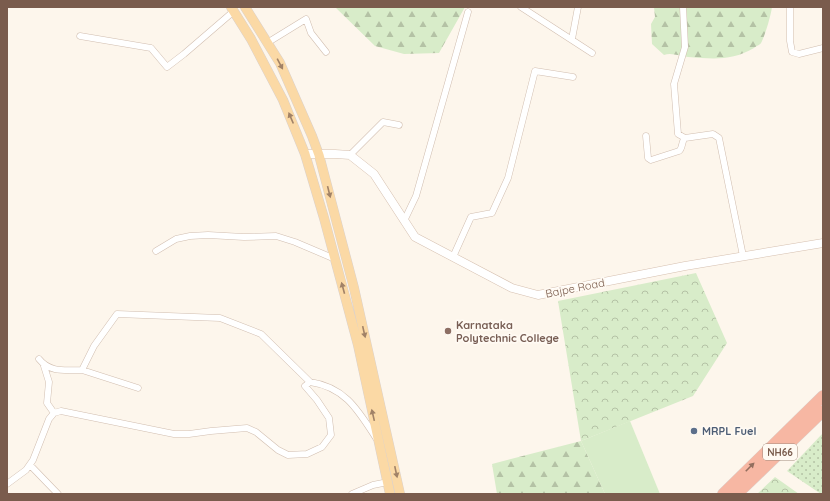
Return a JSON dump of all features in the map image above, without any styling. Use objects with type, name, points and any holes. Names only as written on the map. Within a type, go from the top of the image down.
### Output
[{"type":"highway","name":"NH66","points":[[723,494],[823,396]]},
{"type":"highway","name":"NH66","points":[[737,494],[823,411]]},
{"type":"main road","points":[[245,7],[280,64],[320,154],[354,288],[384,449],[390,494]]},
{"type":"main road","points":[[232,9],[251,39],[283,100],[305,154],[335,259],[384,449],[400,494]]},
{"type":"street","points":[[521,7],[592,53]]},
{"type":"street","points":[[572,39],[578,7]]},
{"type":"street","points":[[683,7],[685,47],[674,84],[674,102],[678,134],[685,138],[713,134],[719,138],[743,256]]},
{"type":"street","points":[[790,7],[790,41],[792,52],[800,54],[823,48]]},
{"type":"street","points":[[80,36],[151,48],[167,66],[184,54],[232,9]]},
{"type":"street","points":[[404,221],[416,196],[468,12]]},
{"type":"street","points":[[267,43],[306,19],[312,33],[326,52]]},
{"type":"street","points":[[453,257],[471,217],[492,213],[508,178],[535,71],[573,77]]},
{"type":"street","points":[[305,154],[350,155],[383,122],[399,125]]},
{"type":"street","points":[[646,136],[648,158],[651,160],[679,152],[685,138]]},
{"type":"street","name":"Bajpe Road","points":[[350,155],[374,174],[415,237],[512,288],[538,295],[685,266],[823,243]]},
{"type":"street","points":[[156,250],[176,239],[190,236],[276,236],[295,242],[335,259]]},
{"type":"street","points":[[82,370],[94,346],[117,314],[220,318],[261,334],[310,382],[321,383],[341,393],[356,407],[384,449]]},
{"type":"street","points":[[39,359],[44,366],[49,382],[47,404],[54,413]]},
{"type":"street","points":[[44,366],[56,370],[82,370],[138,388]]},
{"type":"street","points":[[7,484],[26,470],[30,465],[49,419],[54,413],[60,411],[174,434],[189,434],[211,430],[248,428],[256,432],[278,450],[288,455],[307,454],[322,447],[331,435],[329,418],[305,386],[310,382]]},
{"type":"street","points":[[30,465],[58,494]]},
{"type":"street","points":[[352,494],[388,482]]},
{"type":"street","points":[[365,494],[370,487]]},
{"type":"green space","points":[[335,7],[465,7],[439,53],[404,54],[375,46]]},
{"type":"green space","points":[[654,7],[772,7],[766,31],[760,44],[738,55],[714,58],[688,57],[673,54],[664,55],[652,44],[651,24],[655,17]]},
{"type":"green space","points":[[696,273],[727,343],[693,396],[581,441],[558,301]]},
{"type":"green space","points":[[630,421],[660,494],[605,494],[581,441]]},
{"type":"green space","points":[[823,433],[823,494],[821,494],[787,471]]},
{"type":"green space","points":[[581,441],[605,494],[497,494],[492,464]]},
{"type":"green space","points":[[775,477],[799,494],[757,494]]},
{"type":"place","name":"Karnataka Polytechnic College","points":[[448,331]]},
{"type":"place","name":"MRPL Fuel","points":[[694,431]]}]
